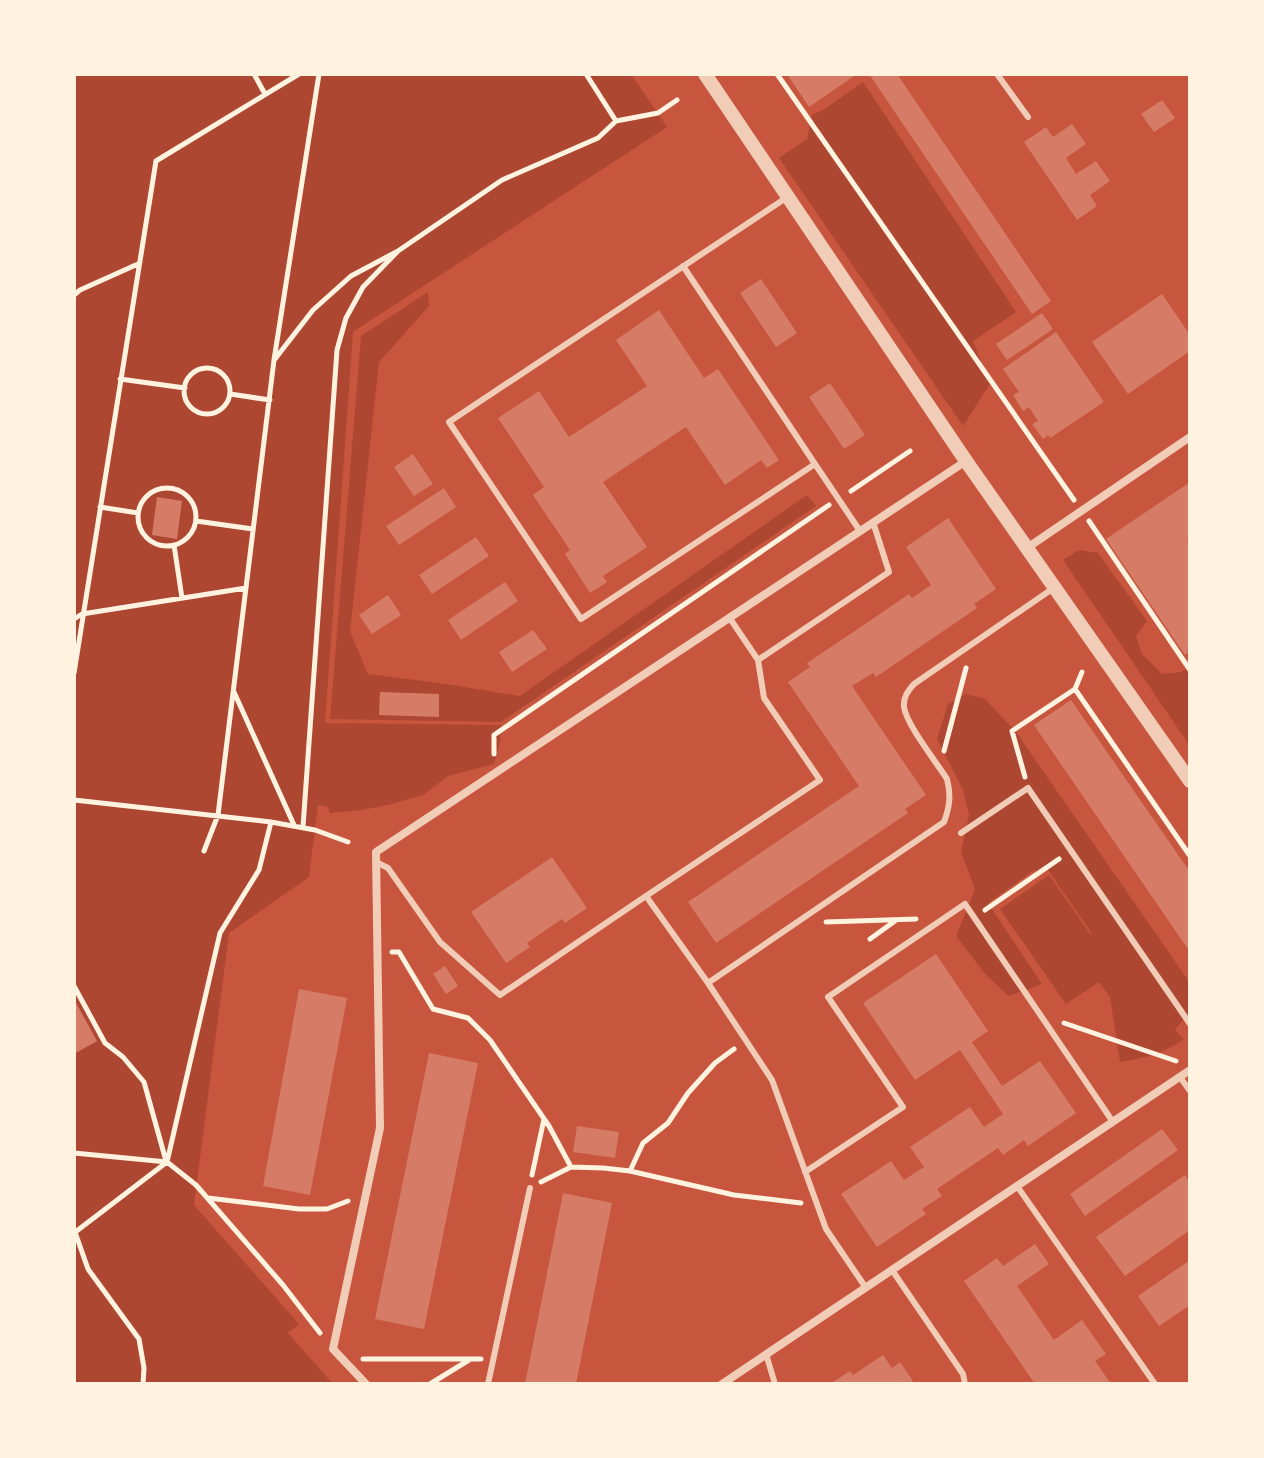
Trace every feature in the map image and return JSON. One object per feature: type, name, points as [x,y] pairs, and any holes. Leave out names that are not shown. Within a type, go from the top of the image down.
[{"type":"street","points":[[705,74],[966,461],[1190,781]]},
{"type":"street","points":[[1027,548],[1190,437]]},
{"type":"street","points":[[366,1384],[333,1349],[380,1128],[376,852],[966,461]]},
{"type":"street","points":[[722,1384],[1190,1068]]},
{"type":"lane","points":[[997,74],[1028,117]]},
{"type":"lane","points":[[788,196],[449,422],[581,619],[815,464]]},
{"type":"lane","points":[[683,266],[860,531]]},
{"type":"lane","points":[[758,660],[889,572],[873,522]]},
{"type":"lane","points":[[708,983],[944,822],[950,806],[947,779],[908,719],[904,706],[906,695],[914,684],[1055,587]]},
{"type":"lane","points":[[376,862],[388,868],[440,942],[500,995],[820,780],[764,698],[758,660],[729,617]]},
{"type":"lane","points":[[961,833],[1028,788],[1190,1024]]},
{"type":"lane","points":[[646,896],[772,1080],[826,1229],[866,1288]]},
{"type":"lane","points":[[805,1172],[903,1107],[828,997],[965,904],[1113,1122]]},
{"type":"lane","points":[[1180,1077],[1190,1091]]},
{"type":"lane","points":[[1017,1186],[1155,1384]]},
{"type":"lane","points":[[488,1384],[530,1188]]},
{"type":"lane","points":[[892,1270],[963,1374],[965,1384]]},
{"type":"lane","points":[[766,1354],[775,1384]]},
{"type":"path","points":[[254,74],[265,94]]},
{"type":"path","points":[[74,673],[156,161],[299,74]]},
{"type":"path","points":[[204,851],[218,815],[274,360],[319,74]]},
{"type":"path","points":[[586,74],[616,121]]},
{"type":"path","points":[[777,74],[1190,670]]},
{"type":"path","points":[[274,360],[313,310],[351,276],[398,251],[502,180],[598,138],[616,121],[658,113],[677,100]]},
{"type":"path","points":[[303,827],[337,350],[346,318],[363,287],[398,251]]},
{"type":"path","points":[[74,295],[139,263]]},
{"type":"path","points":[[210,369],[225,377],[230,394],[221,409],[204,414],[189,405],[185,388],[193,373],[210,369]]},
{"type":"path","points":[[120,379],[185,388]]},
{"type":"path","points":[[230,394],[270,400]]},
{"type":"path","points":[[495,773],[494,735],[910,451]]},
{"type":"path","points":[[171,488],[190,500],[196,521],[185,541],[163,546],[152,543],[144,535],[138,513],[149,494],[171,488]]},
{"type":"path","points":[[100,507],[138,513]]},
{"type":"path","points":[[196,521],[253,529]]},
{"type":"path","points":[[174,545],[182,598]]},
{"type":"path","points":[[74,619],[82,614],[246,588]]},
{"type":"path","points":[[939,767],[972,644]]},
{"type":"path","points":[[1028,788],[1012,731],[1075,689],[1082,672]]},
{"type":"path","points":[[1075,689],[1190,856]]},
{"type":"path","points":[[233,690],[294,826]]},
{"type":"path","points":[[74,800],[271,822],[315,830],[348,842]]},
{"type":"path","points":[[143,1384],[144,1368],[139,1339],[88,1269],[74,1232],[167,1162],[220,933],[259,870],[271,822]]},
{"type":"path","points":[[974,917],[1071,851]]},
{"type":"path","points":[[796,923],[945,917]]},
{"type":"path","points":[[870,939],[898,919]]},
{"type":"path","points":[[378,953],[399,952],[433,1009],[468,1018],[490,1040],[544,1119],[571,1167]]},
{"type":"path","points":[[74,986],[105,1043],[123,1057],[144,1082],[167,1162]]},
{"type":"path","points":[[1040,1015],[1190,1068]]},
{"type":"path","points":[[630,1171],[643,1143],[668,1123],[688,1093],[715,1063],[746,1040]]},
{"type":"path","points":[[537,1155],[544,1119]]},
{"type":"path","points":[[74,1153],[167,1162],[196,1185],[283,1285],[333,1349]]},
{"type":"path","points":[[530,1188],[571,1167],[630,1171],[734,1195],[817,1205]]},
{"type":"path","points":[[207,1198],[299,1209],[327,1209],[366,1194]]},
{"type":"path","points":[[342,1359],[494,1359]]},
{"type":"path","points":[[430,1384],[470,1359]]},
{"type":"shaded area","points":[[74,74],[631,74],[667,127],[353,332],[325,723],[501,725],[494,764],[448,776],[423,795],[392,804],[330,813],[328,807],[318,805],[309,877],[229,933],[194,1205],[299,1324],[288,1333],[333,1384],[74,1384]]},
{"type":"shaded area","points":[[863,82],[1016,312],[973,341],[990,384],[963,426],[779,158],[807,139],[812,115]]},
{"type":"shaded area","points":[[428,292],[429,306],[379,362],[350,632],[368,674],[520,696],[807,495],[816,506],[501,722],[330,719],[361,336]]},
{"type":"shaded area","points":[[1079,550],[1098,553],[1147,621],[1136,636],[1142,654],[1162,674],[1181,672],[1190,666],[1190,746],[1063,560]]},
{"type":"shaded area","points":[[966,694],[985,699],[1016,732],[1190,983],[1190,1011],[1175,1030],[1184,1039],[1168,1049],[1120,1062],[1110,997],[1099,982],[1066,1004],[1000,909],[1049,875],[1091,935],[1048,870],[1033,871],[988,903],[1042,984],[1009,996],[986,975],[956,936],[975,889],[961,852],[969,815],[963,790],[937,739],[948,704]]},
{"type":"building","points":[[787,74],[857,74],[809,107]]},
{"type":"building","points":[[869,74],[897,74],[1051,301],[1032,314]]},
{"type":"building","points":[[1162,100],[1175,118],[1154,132],[1141,114]]},
{"type":"building","points":[[1072,124],[1086,144],[1066,158],[1076,174],[1096,161],[1110,181],[1090,195],[1097,206],[1077,220],[1024,142],[1046,127],[1053,137]]},
{"type":"building","points":[[761,279],[797,333],[776,347],[740,293]]},
{"type":"building","points":[[1162,294],[1190,335],[1190,351],[1128,394],[1092,342]]},
{"type":"building","points":[[659,310],[704,378],[718,369],[779,460],[767,468],[761,460],[725,485],[686,427],[603,482],[647,547],[603,576],[607,582],[590,593],[565,554],[570,550],[533,495],[544,487],[498,418],[539,391],[569,437],[647,386],[616,340]]},
{"type":"building","points":[[1042,313],[1053,329],[1007,360],[996,344]]},
{"type":"building","points":[[1056,332],[1104,402],[1050,438],[1048,435],[1043,439],[1032,424],[1038,421],[1029,407],[1023,411],[1013,395],[1019,392],[1003,369]]},
{"type":"building","points":[[830,383],[865,435],[844,449],[809,397]]},
{"type":"building","points":[[413,454],[433,484],[414,496],[394,467]]},
{"type":"building","points":[[1190,482],[1190,536],[1187,538],[1190,543],[1190,651],[1185,655],[1106,539]]},
{"type":"building","points":[[444,488],[456,507],[399,545],[386,526]]},
{"type":"building","points":[[157,497],[182,501],[177,539],[152,535]]},
{"type":"building","points":[[948,518],[996,589],[974,604],[977,608],[876,677],[873,673],[852,686],[926,795],[905,809],[908,813],[716,943],[688,902],[859,786],[788,682],[810,667],[807,663],[909,594],[912,598],[931,585],[906,547]]},
{"type":"building","points":[[476,537],[489,556],[432,594],[419,575]]},
{"type":"building","points":[[505,582],[518,601],[461,640],[448,620]]},
{"type":"building","points":[[388,595],[401,615],[372,634],[359,615]]},
{"type":"building","points":[[533,630],[547,649],[512,672],[499,652]]},
{"type":"building","points":[[380,692],[439,694],[439,717],[379,715]]},
{"type":"building","points":[[1071,700],[1190,872],[1190,952],[1034,725]]},
{"type":"building","points":[[552,857],[587,908],[565,923],[562,919],[527,943],[530,947],[506,963],[471,912]]},
{"type":"building","points":[[936,954],[988,1031],[972,1042],[1002,1086],[1040,1061],[1076,1113],[1028,1146],[1024,1140],[1003,1155],[998,1148],[937,1189],[942,1196],[922,1209],[926,1214],[877,1247],[841,1194],[891,1161],[904,1180],[924,1167],[910,1147],[970,1107],[984,1127],[1003,1114],[960,1050],[915,1080],[863,1003]]},
{"type":"building","points":[[445,966],[458,986],[446,994],[433,974]]},
{"type":"building","points":[[299,989],[347,998],[310,1195],[263,1186]]},
{"type":"building","points":[[74,999],[97,1041],[74,1054]]},
{"type":"building","points":[[429,1053],[478,1063],[424,1329],[375,1319]]},
{"type":"building","points":[[577,1126],[619,1132],[615,1158],[573,1152]]},
{"type":"building","points":[[1162,1129],[1178,1150],[1085,1216],[1070,1194]]},
{"type":"building","points":[[1185,1175],[1190,1182],[1190,1230],[1125,1276],[1096,1237]]},
{"type":"building","points":[[563,1193],[612,1203],[576,1384],[525,1384]]},
{"type":"building","points":[[1035,1244],[1049,1264],[1017,1286],[1054,1340],[1082,1320],[1106,1354],[1095,1361],[1111,1384],[1035,1384],[964,1281],[997,1258],[1003,1266]]},
{"type":"building","points":[[1190,1260],[1190,1305],[1159,1326],[1138,1296]]},
{"type":"building","points":[[883,1355],[892,1368],[900,1362],[913,1381],[909,1384],[830,1384],[850,1371],[853,1375]]}]
